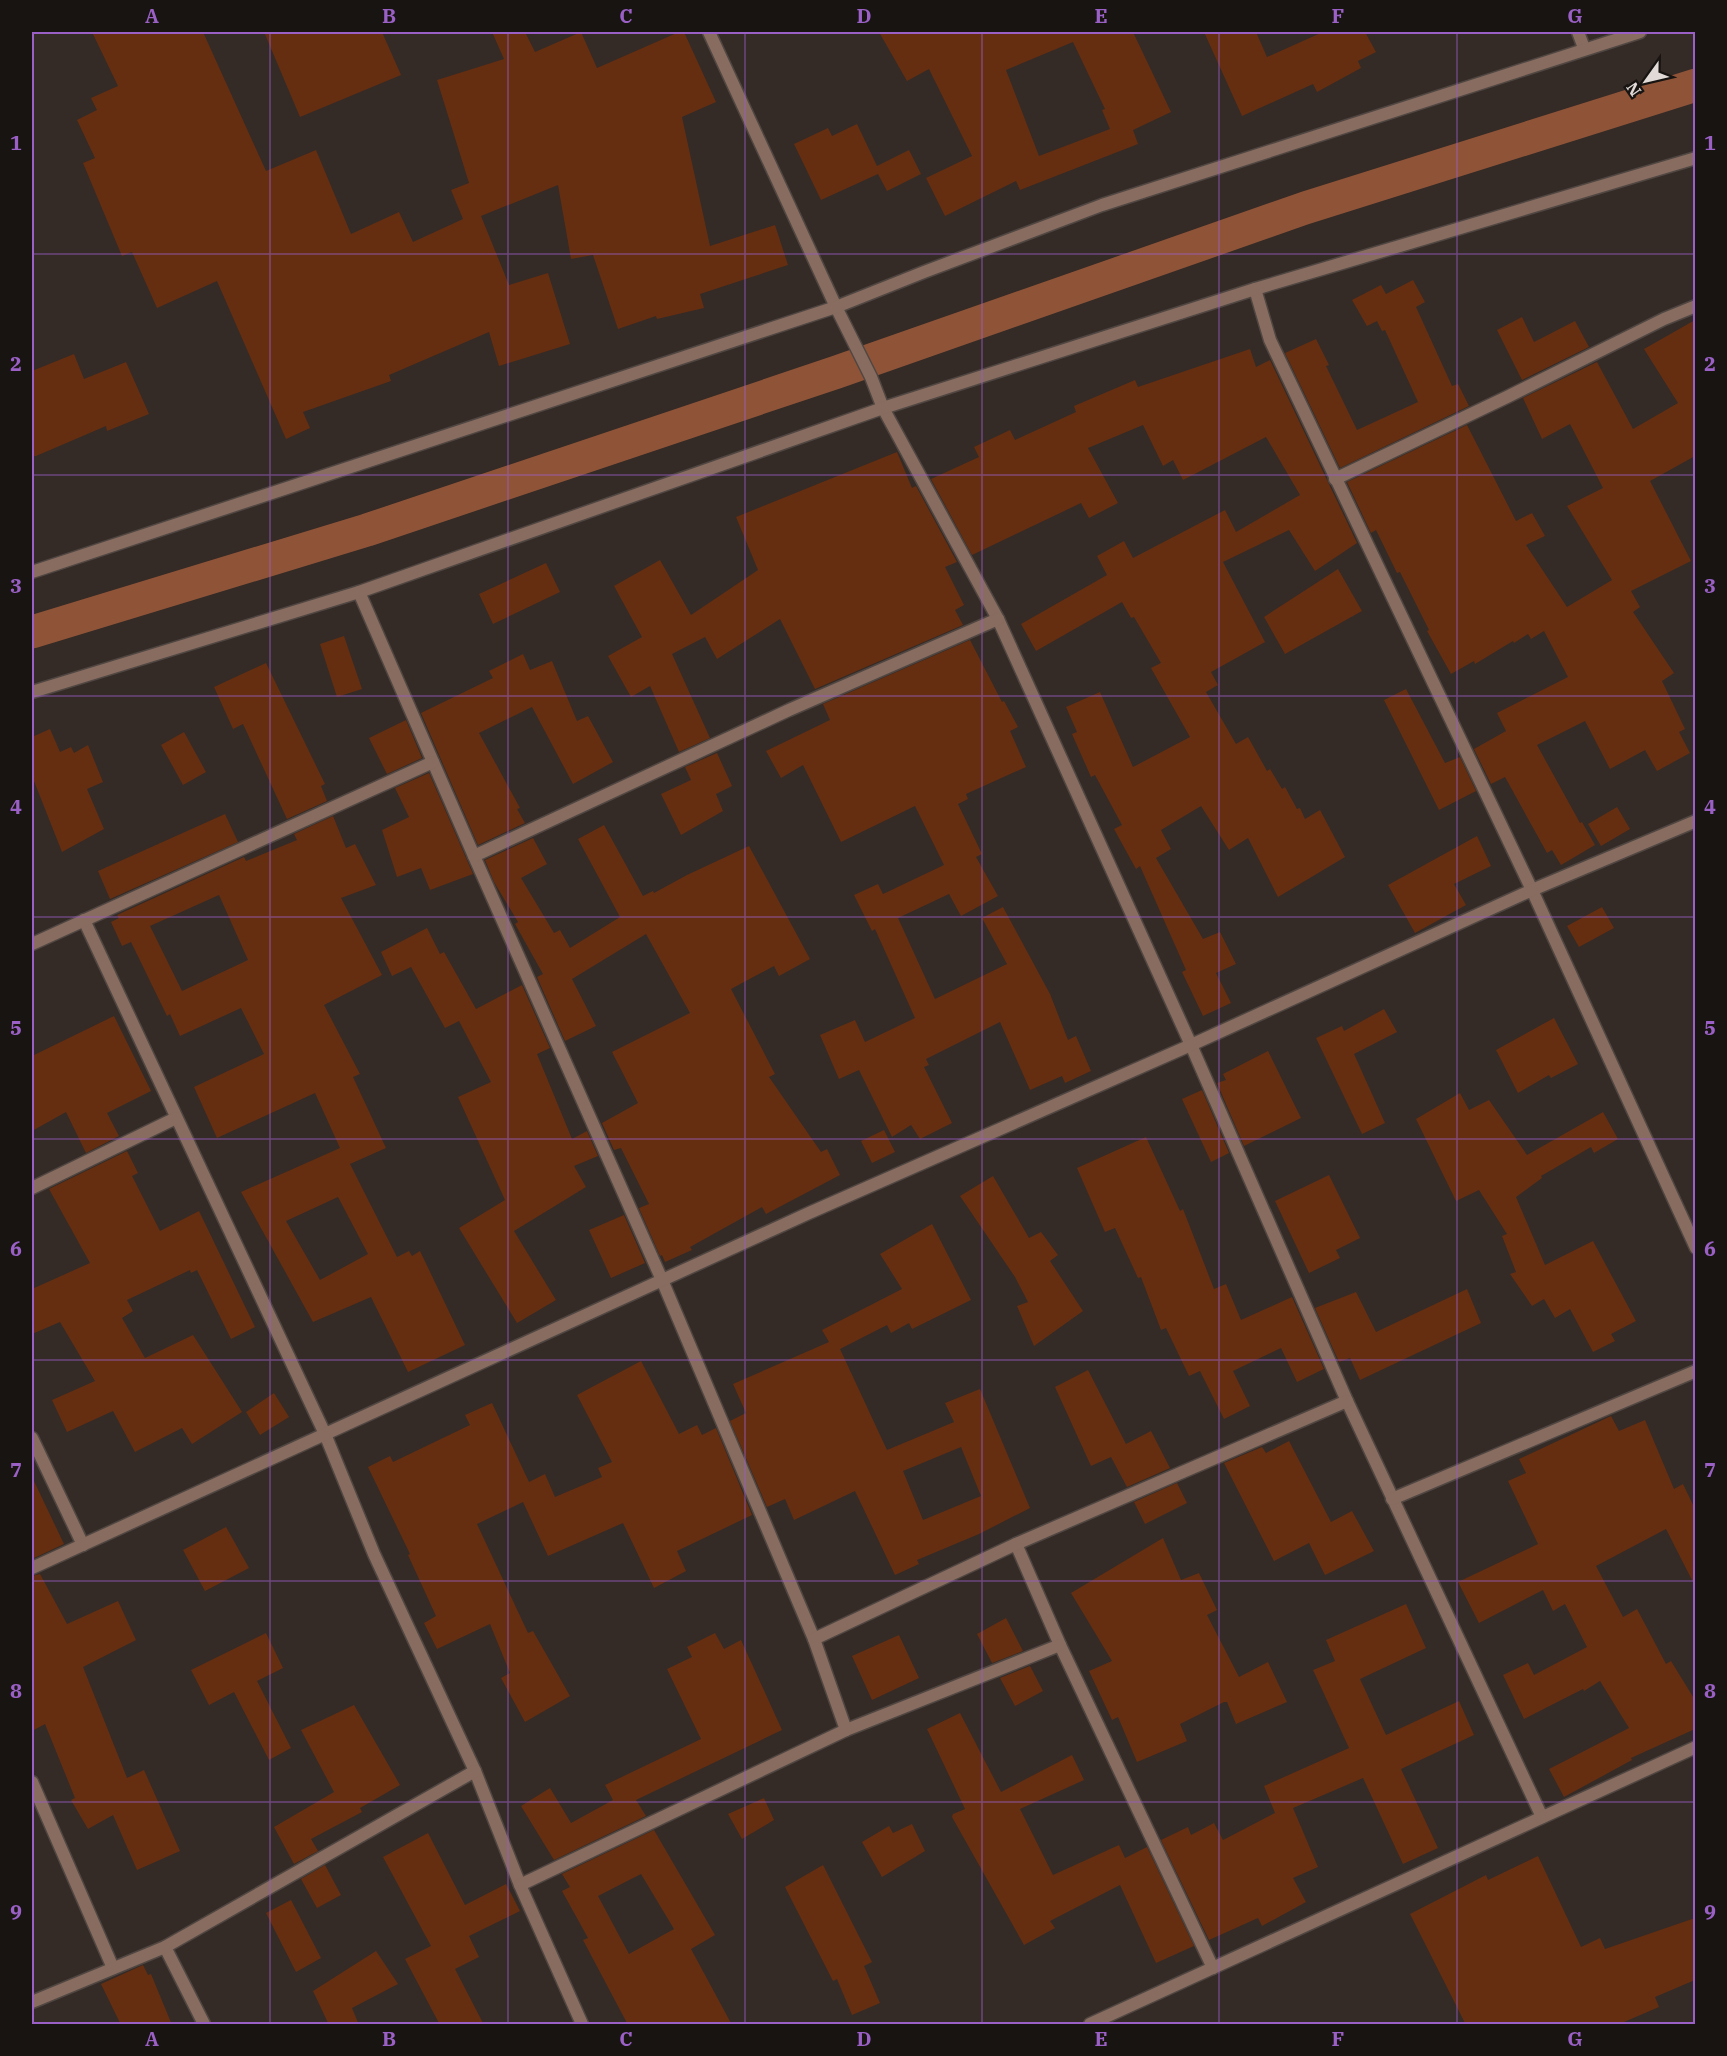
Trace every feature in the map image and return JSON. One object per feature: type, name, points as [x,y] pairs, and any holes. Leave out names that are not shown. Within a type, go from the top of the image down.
[{"type":"street","points":[[710,32],[884,408],[998,619],[1191,1045],[1347,1401],[1542,1817]]},
{"type":"street","points":[[1578,32],[1584,48]]},
{"type":"street","points":[[32,572],[836,307],[1102,205],[1584,48],[1640,32]]},
{"type":"street","points":[[32,692],[359,592],[884,408],[1255,289],[1695,158]]},
{"type":"street","points":[[1255,289],[1269,340],[1532,890],[1694,1242]]},
{"type":"street","points":[[1335,478],[1695,306]]},
{"type":"street","points":[[359,592],[662,1280],[814,1639],[846,1730]]},
{"type":"street","points":[[474,856],[789,710],[998,619]]},
{"type":"street","points":[[32,944],[433,762]]},
{"type":"street","points":[[32,1569],[809,1213],[1191,1045],[1532,890],[1695,821]]},
{"type":"street","points":[[84,920],[325,1434],[374,1554],[475,1772],[520,1885],[582,2025]]},
{"type":"street","points":[[32,1188],[177,1118]]},
{"type":"street","points":[[1392,1499],[1695,1371]]},
{"type":"street","points":[[814,1639],[1016,1544],[1347,1401]]},
{"type":"street","points":[[32,1438],[83,1545]]},
{"type":"street","points":[[1016,1544],[1060,1645],[1214,1968]]},
{"type":"street","points":[[520,1885],[846,1730],[1060,1645]]},
{"type":"street","points":[[1090,2025],[1695,1746]]},
{"type":"street","points":[[32,2002],[165,1947],[475,1772]]},
{"type":"street","points":[[32,1782],[114,1968]]},
{"type":"street","points":[[165,1947],[199,2023]]},
{"type":"building","points":[[92,32],[203,32],[266,171],[316,150],[351,234],[399,212],[413,242],[463,219],[451,190],[469,183],[437,80],[504,59],[492,32],[525,32],[535,52],[581,32],[597,68],[679,32],[684,32],[716,102],[682,117],[710,246],[775,225],[788,265],[700,294],[704,308],[657,319],[656,316],[618,329],[593,255],[571,259],[558,185],[481,216],[509,285],[548,273],[570,344],[499,366],[489,332],[389,375],[391,381],[303,412],[310,428],[286,439],[217,281],[157,308],[132,252],[122,256],[83,163],[95,158],[77,120],[97,110],[91,98],[118,86]]},
{"type":"building","points":[[264,32],[382,32],[401,75],[300,117]]},
{"type":"building","points":[[879,32],[1133,32],[1171,112],[1133,130],[1138,144],[1020,190],[1016,181],[945,216],[926,178],[972,156],[929,69],[907,81]],"holes":[[[1073,42],[1105,109],[1102,110],[1110,129],[1039,156],[1006,70]]]},
{"type":"building","points":[[1204,32],[1256,32],[1267,57],[1323,32],[1365,32],[1376,52],[1358,61],[1361,68],[1317,92],[1313,84],[1242,116]]},
{"type":"building","points":[[857,124],[877,166],[909,150],[921,174],[887,191],[878,174],[821,200],[794,144],[828,128],[832,136]]},
{"type":"building","points":[[1413,280],[1425,302],[1416,307],[1452,386],[1458,384],[1469,406],[1340,468],[1285,353],[1316,339],[1329,365],[1326,366],[1357,430],[1418,402],[1385,330],[1382,331],[1377,321],[1367,326],[1352,300],[1381,285],[1386,294]]},
{"type":"building","points":[[1522,317],[1534,342],[1575,321],[1589,347],[1522,380],[1497,330]]},
{"type":"building","points":[[1695,320],[1695,456],[1650,481],[1691,561],[1631,591],[1640,607],[1633,612],[1674,673],[1662,681],[1685,729],[1679,732],[1690,753],[1657,771],[1645,750],[1610,769],[1585,721],[1537,745],[1580,823],[1582,822],[1595,845],[1561,865],[1552,850],[1547,853],[1505,777],[1491,784],[1474,749],[1506,731],[1497,713],[1568,677],[1544,631],[1531,639],[1528,634],[1475,664],[1474,661],[1451,674],[1427,631],[1429,630],[1400,572],[1397,573],[1376,530],[1371,533],[1347,482],[1467,425],[1516,521],[1532,513],[1545,536],[1526,545],[1567,607],[1612,580],[1567,506],[1603,488],[1570,424],[1542,439],[1523,398],[1597,362],[1633,429],[1678,403],[1644,349]]},
{"type":"building","points":[[1250,349],[1256,367],[1270,360],[1357,543],[1315,571],[1289,530],[1223,562],[1265,642],[1211,672],[1218,685],[1206,692],[1236,744],[1248,737],[1267,771],[1270,769],[1282,789],[1285,787],[1305,819],[1320,810],[1345,857],[1278,897],[1248,838],[1229,850],[1201,806],[1161,830],[1171,849],[1156,858],[1203,939],[1220,932],[1236,964],[1216,973],[1231,1003],[1203,1016],[1182,972],[1186,970],[1140,866],[1136,869],[1114,829],[1122,825],[1095,775],[1091,777],[1072,734],[1077,732],[1066,707],[1100,692],[1133,767],[1190,737],[1151,668],[1161,663],[1134,617],[1131,618],[1122,602],[1036,651],[1021,624],[1107,575],[1097,556],[1124,541],[1133,558],[1225,510],[1236,532],[1300,495],[1266,437],[1183,480],[1173,460],[1163,466],[1143,425],[1088,448],[1118,503],[1089,518],[1081,503],[972,555],[931,479],[979,457],[974,447],[1010,430],[1015,440],[1076,412],[1074,406],[1135,380],[1138,387]]},
{"type":"building","points":[[74,354],[84,379],[126,362],[149,414],[107,431],[106,426],[32,456],[32,371]]},
{"type":"building","points":[[897,452],[912,488],[916,486],[957,562],[945,567],[964,605],[955,610],[963,625],[815,689],[780,619],[717,659],[705,637],[672,654],[710,738],[679,752],[650,686],[631,697],[608,656],[642,637],[614,586],[660,560],[691,615],[758,570],[736,517]]},
{"type":"building","points":[[546,563],[560,592],[493,624],[479,594]]},
{"type":"building","points":[[1338,569],[1362,611],[1285,654],[1264,617]]},
{"type":"building","points":[[344,636],[362,689],[337,697],[320,644]]},
{"type":"building","points":[[970,640],[1002,702],[1004,701],[1018,727],[1010,731],[1026,767],[966,794],[968,799],[958,804],[982,854],[976,857],[998,896],[961,916],[949,894],[898,918],[935,999],[1007,964],[982,918],[1003,907],[1050,994],[1068,1040],[1076,1036],[1091,1071],[1065,1083],[1062,1076],[1030,1090],[1000,1022],[926,1059],[929,1065],[924,1067],[952,1123],[920,1139],[911,1125],[892,1137],[859,1070],[839,1079],[820,1035],[855,1020],[865,1042],[915,1018],[875,929],[872,931],[854,895],[878,884],[883,894],[944,865],[915,806],[841,842],[803,765],[781,778],[766,751],[830,720],[823,704]]},
{"type":"building","points":[[523,654],[530,670],[552,661],[577,721],[588,716],[613,762],[573,784],[532,707],[479,733],[520,808],[517,809],[525,823],[478,845],[421,713],[493,678],[489,671]]},
{"type":"building","points":[[266,663],[325,784],[321,786],[327,801],[287,819],[243,724],[233,729],[214,687]]},
{"type":"building","points":[[1406,689],[1445,763],[1460,757],[1476,791],[1439,810],[1384,700]]},
{"type":"building","points":[[406,720],[422,758],[387,774],[369,738]]},
{"type":"building","points":[[50,729],[60,752],[71,747],[74,753],[88,745],[103,782],[87,789],[104,829],[62,852],[32,776],[32,737]]},
{"type":"building","points":[[184,732],[206,772],[183,785],[161,745]]},
{"type":"building","points":[[717,753],[732,786],[716,794],[723,811],[681,835],[661,794],[691,780],[685,767]]},
{"type":"building","points":[[429,773],[473,874],[430,890],[421,868],[397,877],[382,830],[409,817],[395,788]]},
{"type":"building","points":[[1617,807],[1630,829],[1601,846],[1588,824]]},
{"type":"building","points":[[225,814],[238,842],[110,899],[98,871]]},
{"type":"building","points":[[333,816],[346,848],[355,844],[376,885],[341,898],[382,975],[324,1005],[360,1074],[353,1077],[386,1148],[350,1164],[397,1257],[409,1251],[412,1256],[420,1251],[465,1345],[408,1372],[371,1297],[313,1322],[241,1192],[340,1148],[315,1093],[217,1138],[194,1087],[264,1054],[241,1008],[180,1036],[170,1014],[167,1016],[131,942],[122,946],[111,922],[119,918],[117,915],[244,857],[246,861],[297,840],[294,834]],"holes":[[[219,895],[248,960],[182,991],[150,926]],[[338,1197],[368,1254],[320,1280],[286,1221]]]},
{"type":"building","points":[[604,825],[643,896],[653,891],[654,893],[749,846],[810,959],[779,976],[774,966],[731,989],[775,1074],[769,1077],[821,1152],[827,1149],[840,1175],[766,1214],[762,1207],[690,1247],[692,1250],[665,1262],[662,1255],[660,1256],[639,1208],[649,1204],[621,1148],[614,1150],[602,1123],[638,1103],[612,1052],[690,1013],[646,934],[572,979],[596,1026],[565,1041],[537,977],[543,974],[515,924],[518,922],[494,882],[485,860],[533,838],[547,864],[521,878],[554,933],[560,930],[570,948],[620,917],[578,839]]},
{"type":"building","points":[[1477,836],[1491,866],[1454,884],[1466,905],[1415,933],[1388,885]]},
{"type":"building","points":[[1602,907],[1614,928],[1579,947],[1567,926]]},
{"type":"building","points":[[427,928],[440,954],[444,952],[476,1009],[522,985],[550,1048],[537,1054],[572,1139],[587,1131],[598,1156],[574,1166],[586,1187],[514,1231],[556,1300],[517,1323],[459,1228],[505,1200],[458,1097],[491,1082],[459,1021],[445,1028],[411,967],[392,976],[381,952]]},
{"type":"building","points":[[1384,1009],[1397,1032],[1354,1054],[1385,1123],[1362,1134],[1316,1038],[1342,1026],[1344,1031]]},
{"type":"building","points":[[114,1016],[151,1091],[107,1113],[119,1136],[86,1153],[66,1112],[32,1131],[32,1056]]},
{"type":"building","points":[[1554,1018],[1578,1064],[1551,1078],[1549,1075],[1518,1093],[1496,1050]]},
{"type":"building","points":[[1268,1051],[1301,1118],[1244,1146],[1217,1083],[1226,1080],[1223,1074]]},
{"type":"building","points":[[1202,1090],[1229,1153],[1211,1162],[1182,1099]]},
{"type":"building","points":[[1460,1093],[1469,1110],[1489,1100],[1527,1155],[1603,1112],[1618,1139],[1594,1153],[1591,1147],[1541,1176],[1542,1178],[1516,1197],[1545,1265],[1593,1241],[1636,1321],[1611,1334],[1615,1341],[1593,1352],[1570,1309],[1555,1318],[1544,1299],[1532,1306],[1510,1274],[1516,1272],[1502,1236],[1507,1234],[1479,1190],[1456,1201],[1416,1119]]},
{"type":"building","points":[[884,1130],[895,1152],[872,1163],[861,1141]]},
{"type":"building","points":[[1146,1137],[1180,1211],[1183,1209],[1214,1289],[1226,1284],[1241,1320],[1292,1297],[1324,1369],[1297,1382],[1281,1348],[1233,1371],[1250,1406],[1224,1419],[1200,1371],[1189,1376],[1166,1328],[1161,1330],[1141,1277],[1138,1278],[1115,1228],[1105,1232],[1077,1168]]},
{"type":"building","points":[[127,1151],[138,1173],[132,1176],[160,1231],[199,1211],[255,1327],[231,1339],[197,1270],[191,1273],[190,1270],[127,1300],[133,1311],[122,1318],[145,1358],[193,1335],[242,1412],[192,1444],[182,1428],[135,1452],[113,1411],[67,1432],[52,1400],[95,1381],[60,1322],[32,1334],[32,1289],[90,1263],[49,1189]]},
{"type":"building","points":[[1329,1175],[1360,1238],[1336,1250],[1340,1258],[1309,1273],[1275,1201]]},
{"type":"building","points":[[993,1176],[1029,1238],[1041,1232],[1058,1255],[1050,1261],[1083,1311],[1034,1346],[1017,1306],[1028,1302],[1015,1277],[960,1196]]},
{"type":"building","points":[[624,1215],[645,1263],[611,1278],[589,1230]]},
{"type":"building","points":[[932,1224],[971,1300],[912,1329],[909,1323],[891,1333],[887,1325],[840,1349],[887,1450],[954,1422],[945,1403],[980,1389],[1030,1508],[979,1534],[917,1560],[919,1564],[895,1575],[855,1491],[794,1520],[785,1499],[767,1507],[730,1421],[746,1413],[733,1384],[829,1342],[822,1330],[902,1289],[880,1254]],"holes":[[[961,1447],[981,1496],[923,1520],[903,1471]]]},
{"type":"building","points":[[1467,1289],[1481,1323],[1360,1380],[1350,1358],[1339,1362],[1315,1308],[1356,1292],[1376,1332]]},
{"type":"building","points":[[641,1361],[679,1434],[697,1425],[702,1435],[716,1428],[752,1515],[677,1551],[686,1571],[654,1588],[623,1523],[548,1556],[523,1502],[477,1524],[528,1633],[533,1631],[570,1696],[525,1722],[501,1678],[510,1673],[490,1624],[437,1649],[424,1623],[436,1616],[408,1555],[410,1554],[368,1467],[390,1456],[393,1462],[470,1425],[465,1415],[492,1403],[529,1482],[545,1474],[555,1497],[602,1477],[598,1468],[612,1462],[577,1395]]},
{"type":"building","points":[[1088,1370],[1126,1444],[1151,1431],[1170,1468],[1127,1487],[1111,1457],[1091,1466],[1055,1387]]},
{"type":"building","points":[[274,1393],[289,1417],[260,1435],[246,1412]]},
{"type":"building","points":[[1611,1416],[1619,1431],[1645,1420],[1674,1489],[1683,1484],[1695,1509],[1695,1586],[1666,1529],[1596,1566],[1623,1617],[1637,1609],[1666,1664],[1671,1661],[1695,1700],[1695,1729],[1631,1758],[1632,1760],[1564,1797],[1549,1769],[1629,1728],[1600,1681],[1524,1719],[1503,1675],[1528,1663],[1534,1675],[1587,1647],[1565,1604],[1553,1611],[1543,1590],[1479,1623],[1458,1582],[1538,1544],[1508,1481],[1526,1473],[1519,1459]]},
{"type":"building","points":[[1289,1441],[1331,1522],[1352,1511],[1374,1551],[1325,1575],[1309,1543],[1274,1561],[1224,1463],[1262,1447],[1266,1453]]},
{"type":"building","points":[[32,1477],[64,1544],[32,1559]]},
{"type":"building","points":[[1177,1483],[1187,1503],[1145,1524],[1134,1502]]},
{"type":"building","points":[[226,1527],[249,1568],[205,1591],[183,1550]]},
{"type":"building","points":[[1163,1538],[1181,1580],[1199,1573],[1217,1610],[1207,1615],[1239,1677],[1268,1662],[1287,1702],[1236,1724],[1227,1702],[1224,1702],[1180,1724],[1187,1741],[1137,1762],[1118,1717],[1112,1720],[1089,1671],[1112,1661],[1071,1593]]},
{"type":"building","points":[[40,1574],[67,1624],[118,1601],[136,1640],[83,1667],[127,1778],[144,1770],[180,1851],[137,1870],[113,1815],[88,1829],[71,1800],[75,1798],[45,1724],[32,1731],[32,1576]]},
{"type":"building","points":[[1406,1604],[1426,1648],[1360,1679],[1386,1735],[1459,1701],[1474,1735],[1401,1769],[1438,1848],[1403,1864],[1363,1778],[1293,1808],[1318,1867],[1293,1878],[1306,1902],[1262,1926],[1258,1918],[1209,1940],[1161,1840],[1188,1827],[1191,1835],[1214,1823],[1223,1840],[1275,1813],[1264,1786],[1349,1748],[1313,1670],[1335,1661],[1326,1640]]},
{"type":"building","points":[[1006,1618],[1023,1651],[992,1663],[977,1634]]},
{"type":"building","points":[[266,1633],[283,1668],[257,1681],[291,1748],[269,1760],[234,1692],[209,1705],[191,1670]]},
{"type":"building","points":[[715,1633],[724,1649],[741,1640],[782,1730],[636,1800],[646,1816],[554,1860],[521,1806],[550,1788],[571,1823],[613,1800],[605,1785],[701,1739],[667,1669],[692,1657],[687,1647]]},
{"type":"building","points":[[899,1635],[919,1678],[872,1700],[852,1656]]},
{"type":"building","points":[[1030,1666],[1043,1691],[1015,1706],[1000,1678]]},
{"type":"building","points":[[354,1705],[400,1785],[360,1808],[362,1812],[311,1839],[318,1851],[294,1864],[274,1827],[334,1792],[301,1730]]},
{"type":"building","points":[[960,1713],[1001,1792],[1072,1755],[1084,1780],[1020,1809],[1053,1875],[1119,1845],[1125,1858],[1147,1847],[1194,1946],[1156,1963],[1120,1885],[1050,1921],[1055,1928],[1024,1945],[952,1817],[953,1814],[965,1809],[927,1729]]},
{"type":"building","points":[[764,1798],[774,1820],[742,1839],[728,1814]]},
{"type":"building","points":[[912,1824],[925,1851],[882,1877],[862,1842],[889,1826],[893,1833]]},
{"type":"building","points":[[654,1830],[715,1935],[691,1949],[732,2025],[628,2025],[583,1940],[588,1938],[562,1891],[570,1887],[562,1874]],"holes":[[[641,1874],[674,1929],[629,1954],[598,1896]]]},
{"type":"building","points":[[428,1833],[465,1905],[506,1884],[520,1911],[469,1936],[479,1957],[455,1969],[484,2025],[440,2025],[405,1959],[431,1946],[383,1857]]},
{"type":"building","points":[[1538,1856],[1581,1947],[1600,1938],[1605,1949],[1695,1918],[1695,1980],[1655,1997],[1659,2007],[1617,2025],[1466,2025],[1410,1914],[1486,1875],[1488,1880]]},
{"type":"building","points":[[325,1865],[341,1895],[317,1908],[301,1879]]},
{"type":"building","points":[[823,1865],[872,1962],[864,1966],[880,2003],[852,2015],[837,1979],[833,1981],[785,1887]]},
{"type":"building","points":[[291,1900],[321,1958],[296,1972],[266,1913]]},
{"type":"building","points":[[376,1951],[398,1984],[352,2008],[359,2025],[329,2025],[313,1991]]},
{"type":"building","points":[[143,1965],[148,1975],[151,1974],[172,2025],[121,2025],[101,1984]]},
{"type":"waterway","points":[[32,632],[367,530],[837,372],[1305,208],[1696,85]]}]
